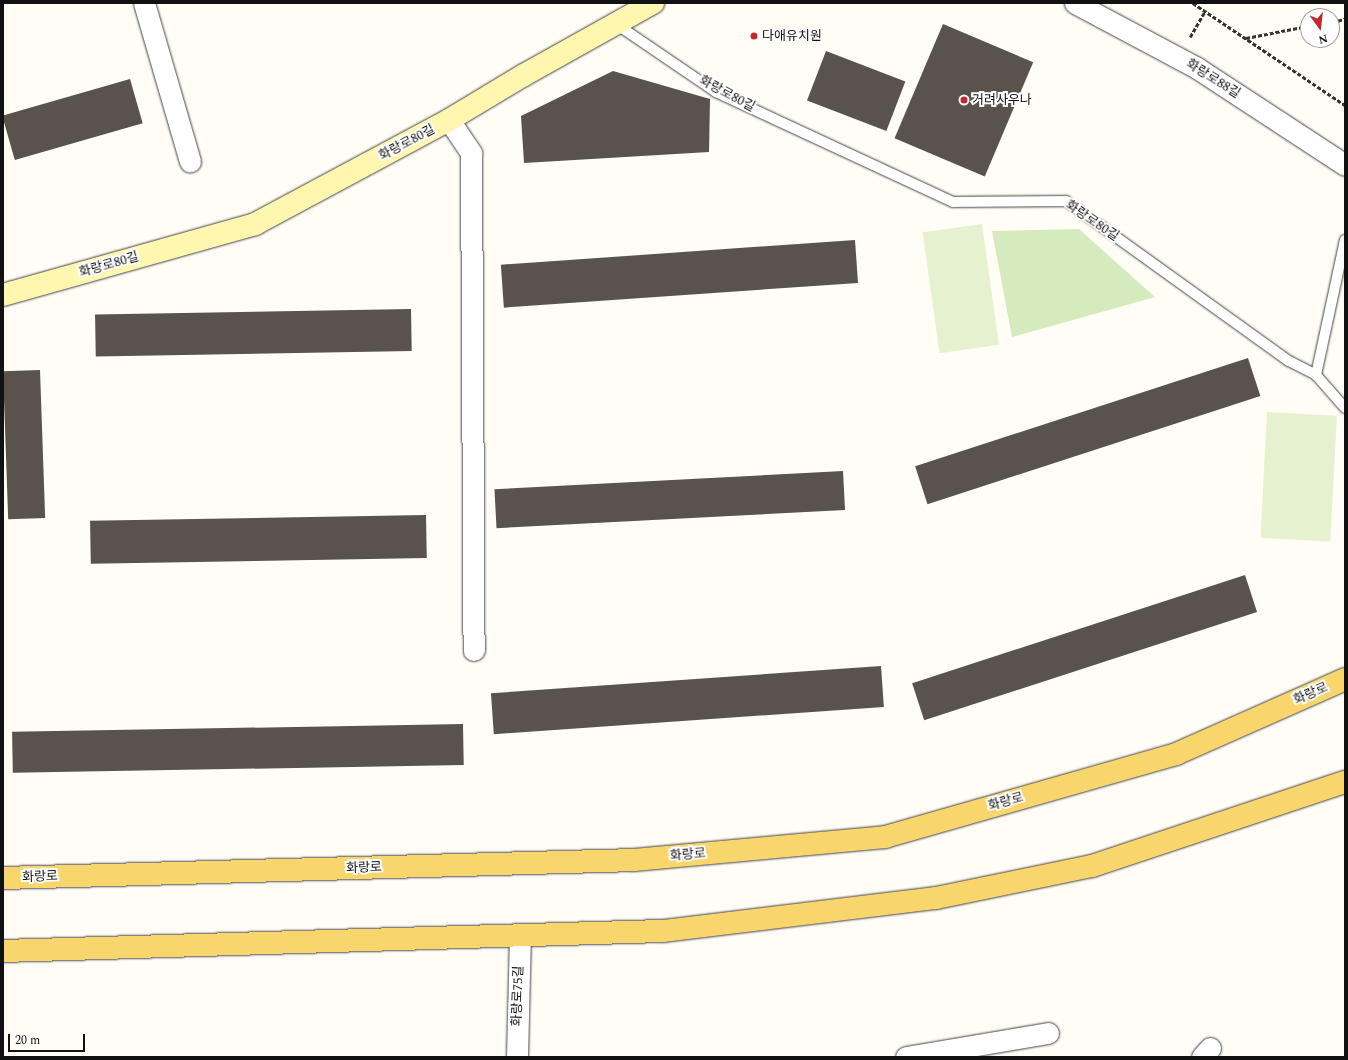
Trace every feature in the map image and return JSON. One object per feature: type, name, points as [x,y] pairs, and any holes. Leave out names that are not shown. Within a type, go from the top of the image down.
[{"type":"main road","name":"화랑로","points":[[3,878],[634,860],[886,837],[1176,754],[1345,679]]},
{"type":"main road","points":[[3,951],[663,931],[936,898],[1092,866],[1345,782]]},
{"type":"street","points":[[144,3],[190,161]]},
{"type":"street","points":[[626,14],[653,3]]},
{"type":"street","name":"화랑로88길","points":[[1075,3],[1178,58],[1345,165]]},
{"type":"street","name":"화랑로80길","points":[[3,295],[255,224],[449,120],[626,14]]},
{"type":"street","points":[[449,120],[471,153],[474,650]]},
{"type":"street","name":"화랑로75길","points":[[517,1057],[520,935]]},
{"type":"street","points":[[906,1057],[914,1057],[1048,1034]]},
{"type":"lane","name":"화랑로80길","points":[[626,14],[716,92],[953,202],[1066,201],[1289,361],[1316,375]]},
{"type":"lane","points":[[1345,240],[1316,375],[1345,408]]},
{"type":"path","points":[[1193,3],[1345,105]]},
{"type":"path","points":[[1178,58],[1205,11]]},
{"type":"path","points":[[1246,38],[1300,28]]},
{"type":"green space","points":[[982,224],[999,345],[940,353],[923,232]]},
{"type":"green space","points":[[1079,229],[1155,297],[1012,337],[992,231]]},
{"type":"green space","points":[[1267,412],[1337,416],[1330,541],[1260,538]]},
{"type":"building","name":"거려사우나","points":[[943,24],[1033,62],[985,176],[895,138]]},
{"type":"building","points":[[826,51],[905,81],[886,131],[807,100]]},
{"type":"building","points":[[613,71],[710,99],[709,152],[524,163],[521,116]]},
{"type":"building","points":[[130,79],[143,123],[15,160],[3,115]]},
{"type":"building","points":[[855,240],[858,283],[504,308],[501,265]]},
{"type":"building","points":[[411,309],[412,351],[96,357],[95,315]]},
{"type":"building","points":[[1248,358],[1260,396],[927,504],[915,466]]},
{"type":"building","points":[[40,370],[45,518],[8,519],[3,371]]},
{"type":"building","points":[[843,471],[845,510],[497,528],[494,489]]},
{"type":"building","points":[[426,515],[427,558],[91,564],[90,521]]},
{"type":"building","points":[[1245,575],[1257,612],[924,720],[912,683]]},
{"type":"building","points":[[881,666],[884,707],[494,734],[491,693]]},
{"type":"building","points":[[463,724],[464,765],[13,773],[12,732]]},
{"type":"place","name":"다애유치원","points":[[754,36]]},
{"type":"place","name":"거려사우나","points":[[964,100]]}]
